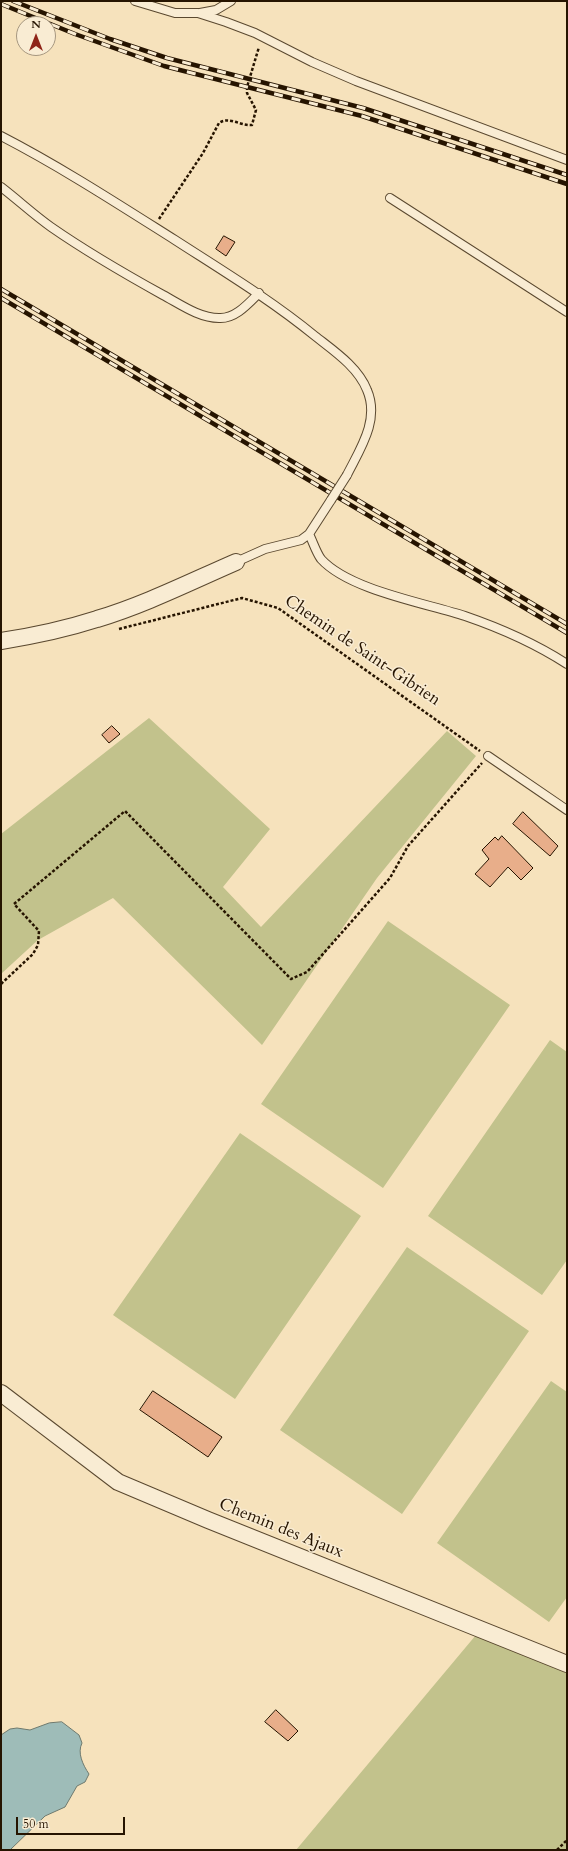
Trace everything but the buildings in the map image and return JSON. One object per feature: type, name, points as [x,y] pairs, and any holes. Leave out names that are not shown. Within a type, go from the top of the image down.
[{"type":"street","points":[[1,641],[33,636],[97,619],[134,606],[236,562]]},
{"type":"street","name":"Chemin des Ajaux","points":[[1,1393],[118,1482],[208,1520],[567,1664]]},
{"type":"lane","points":[[135,1],[175,13],[198,13],[216,10],[231,1]]},
{"type":"lane","points":[[198,13],[262,37],[312,62],[356,81],[567,160]]},
{"type":"lane","points":[[1,136],[40,156],[259,293],[287,313],[347,362],[358,374],[367,389],[371,401],[372,415],[369,432],[347,475],[309,534],[301,540],[264,549],[236,562]]},
{"type":"lane","points":[[1,187],[51,226],[116,269],[194,312],[209,318],[227,317],[244,308],[259,293]]},
{"type":"lane","points":[[390,198],[567,312]]},
{"type":"lane","points":[[309,534],[321,558],[334,569],[355,581],[385,592],[467,617],[544,649],[567,664]]},
{"type":"lane","points":[[488,756],[567,810]]},
{"type":"path","points":[[154,226],[203,153],[219,123],[223,120],[228,120],[246,126],[252,125],[256,110],[255,105],[247,93],[247,87],[262,37]]},
{"type":"path","name":"Chemin de Saint-Gibrien","points":[[113,631],[242,598],[278,608],[488,756]]},
{"type":"path","points":[[1,984],[33,954],[38,945],[39,931],[14,904],[125,811],[291,979],[307,972],[390,878],[408,846],[488,756]]},
{"type":"path","points":[[557,1850],[567,1840]]},
{"type":"green space","points":[[149,718],[270,829],[223,887],[261,927],[447,731],[476,756],[377,878],[262,1045],[113,898],[38,940],[1,974],[1,834]]},
{"type":"green space","points":[[388,921],[510,1005],[383,1188],[261,1104]]},
{"type":"green space","points":[[550,1040],[567,1052],[567,1260],[542,1295],[428,1216]]},
{"type":"green space","points":[[240,1133],[361,1216],[235,1399],[113,1315]]},
{"type":"green space","points":[[407,1247],[529,1331],[402,1514],[280,1430]]},
{"type":"green space","points":[[551,1381],[567,1392],[567,1597],[549,1622],[437,1543]]},
{"type":"green space","points":[[481,1629],[567,1664],[567,1850],[296,1850]]},
{"type":"water","points":[[62,1722],[79,1735],[82,1743],[80,1751],[81,1759],[89,1774],[85,1782],[77,1786],[65,1807],[45,1816],[10,1850],[1,1850],[1,1735],[10,1729],[17,1728],[30,1730],[49,1723]]},
{"type":"railway","points":[[13,1],[110,39],[167,58],[363,108],[567,175]]},
{"type":"railway","points":[[1,4],[75,34],[164,66],[362,116],[567,184]]},
{"type":"railway","points":[[1,289],[567,624]]},
{"type":"railway","points":[[1,298],[567,633]]}]
